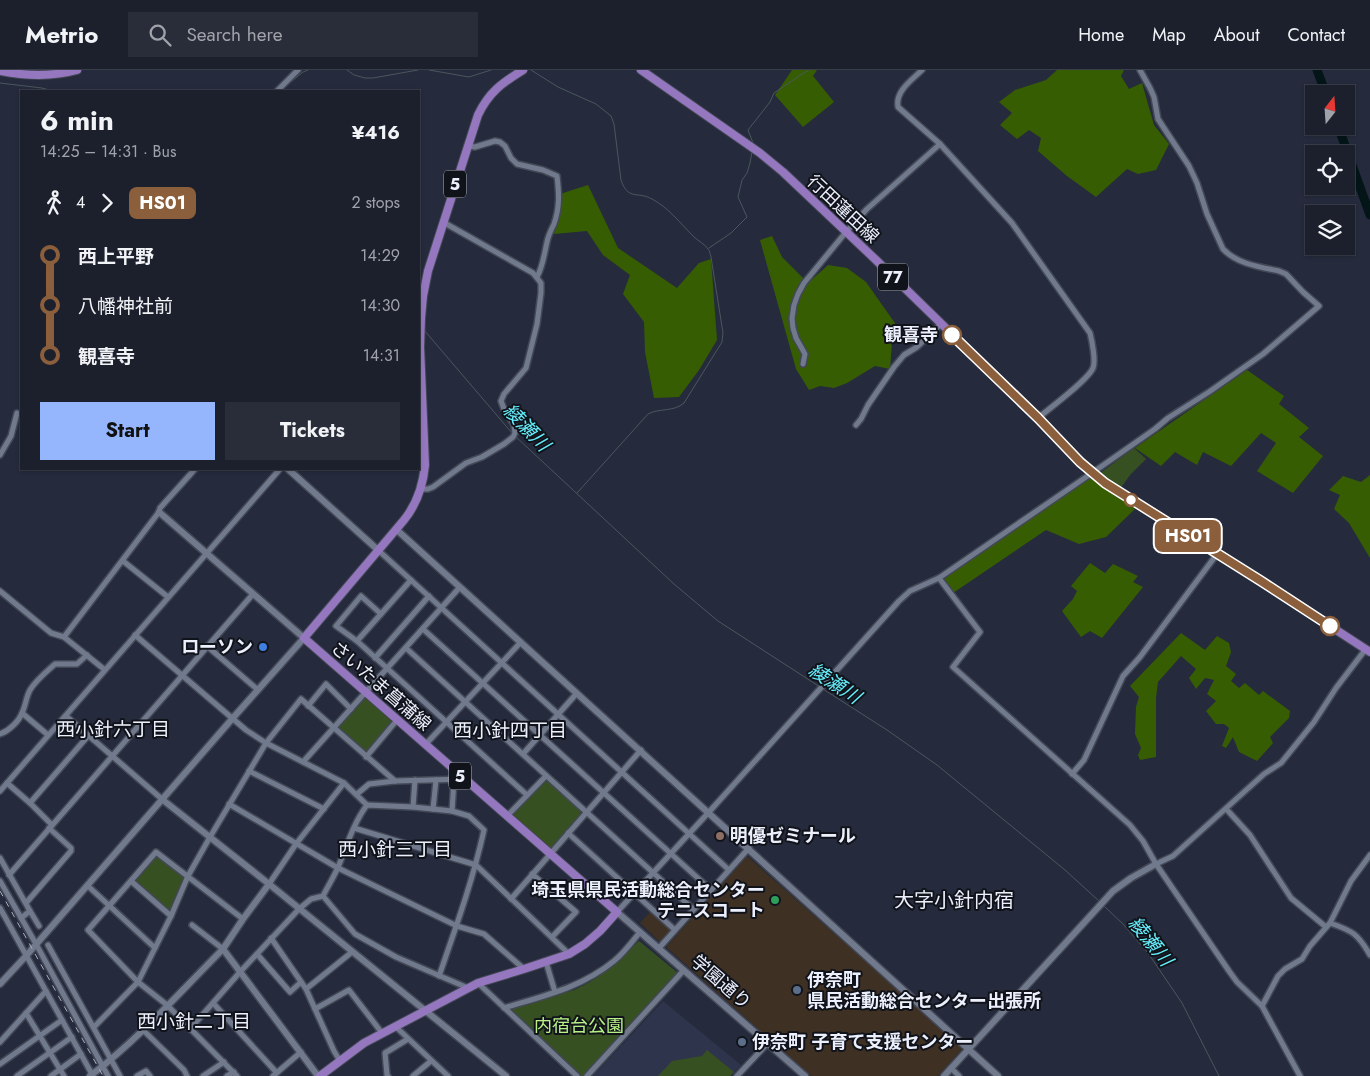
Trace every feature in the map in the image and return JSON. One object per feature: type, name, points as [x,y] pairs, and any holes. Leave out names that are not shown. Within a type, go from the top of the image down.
[{"type":"main road","points":[[0,71],[32,76],[77,70]]},
{"type":"main road","name":"5","points":[[304,638],[397,530],[410,513],[421,489],[424,473],[420,318],[425,284],[478,115],[487,99],[502,84],[523,70]]},
{"type":"main road","name":"行田蓮田線","points":[[641,70],[760,153],[783,172],[1038,418],[1092,473],[1117,491],[1261,581],[1368,651]]},
{"type":"main road","name":"さいたま菖蒲線","points":[[304,638],[617,912]]},
{"type":"main road","points":[[319,1076],[364,1043],[478,983],[569,954],[585,944],[600,931],[617,912]]},
{"type":"street","points":[[278,90],[298,70]]},
{"type":"street","points":[[922,70],[900,93],[897,100],[898,107],[940,144],[1012,223],[1090,333],[1094,367],[1087,377],[1038,418]]},
{"type":"street","points":[[617,912],[892,607],[910,591],[939,578],[1155,429],[1168,418],[1210,392],[1263,354],[1319,306],[1286,274],[1237,260],[1224,248],[1207,214],[1197,183],[1189,166],[1158,119],[1152,93],[1140,70]]},
{"type":"street","points":[[468,146],[475,147],[496,141],[500,142],[505,146],[511,158],[517,164],[558,176],[559,203],[547,241],[542,269],[537,277]]},
{"type":"street","points":[[802,364],[805,354],[796,338],[792,318],[794,305],[804,283],[867,209],[940,144]]},
{"type":"street","points":[[421,489],[428,489],[466,463],[482,457],[513,437],[515,433],[514,425],[504,409],[502,401],[504,394],[526,368],[537,324],[541,293],[541,283],[533,273],[444,222]]},
{"type":"street","points":[[856,425],[904,355],[916,347],[941,324]]},
{"type":"street","points":[[0,454],[11,436],[17,413]]},
{"type":"street","points":[[64,637],[123,561],[160,508],[192,470]]},
{"type":"street","points":[[0,791],[279,470]]},
{"type":"street","points":[[289,470],[729,870]]},
{"type":"street","points":[[0,984],[304,638],[159,512]]},
{"type":"street","points":[[397,530],[998,1076]]},
{"type":"street","points":[[1072,774],[1084,760],[1123,676],[1140,657],[1217,554]]},
{"type":"street","points":[[123,561],[168,597]]},
{"type":"street","points":[[939,578],[980,632],[953,667],[1130,825],[1143,841],[1156,864],[1237,982],[1262,1006],[1300,1076]]},
{"type":"street","points":[[357,641],[411,580]]},
{"type":"street","points":[[303,762],[460,587]]},
{"type":"street","points":[[0,591],[51,633],[64,637],[105,670]]},
{"type":"street","points":[[9,875],[253,594]]},
{"type":"street","points":[[381,614],[361,596],[336,626],[357,641],[527,795]]},
{"type":"street","points":[[375,658],[429,596]]},
{"type":"street","points":[[423,629],[711,890]]},
{"type":"street","points":[[135,635],[232,719],[266,743],[344,783],[367,805],[452,811],[470,816],[484,830],[476,865],[439,976]]},
{"type":"street","points":[[425,745],[521,642]]},
{"type":"street","points":[[208,646],[258,690]]},
{"type":"street","points":[[406,648],[693,909]]},
{"type":"street","points":[[944,1076],[1112,891],[1131,878],[1173,856],[1264,774],[1281,762],[1314,722],[1336,688],[1368,651]]},
{"type":"street","points":[[0,734],[4,733],[18,721],[28,692],[35,682],[55,664],[77,664],[86,655]]},
{"type":"street","points":[[308,706],[326,684],[351,709]]},
{"type":"street","points":[[522,754],[577,693]]},
{"type":"street","points":[[94,1027],[138,982],[171,916],[188,876],[210,836],[266,743],[301,699],[395,781]]},
{"type":"street","points":[[22,713],[48,735]]},
{"type":"street","points":[[66,716],[163,800],[506,1076]]},
{"type":"street","points":[[366,757],[397,720]]},
{"type":"street","points":[[30,803],[88,736]]},
{"type":"street","points":[[511,898],[641,750]]},
{"type":"street","points":[[249,771],[324,809]]},
{"type":"street","points":[[507,816],[546,776]]},
{"type":"street","points":[[357,794],[369,784],[395,781],[464,779]]},
{"type":"street","points":[[413,807],[415,780]]},
{"type":"street","points":[[434,809],[436,780]]},
{"type":"street","points":[[452,811],[454,780]]},
{"type":"street","points":[[7,783],[30,803],[71,848],[71,851],[26,903]]},
{"type":"street","points":[[0,908],[92,1075],[112,1060],[223,949],[296,844],[344,783]]},
{"type":"street","points":[[230,804],[338,868],[457,926],[484,934],[524,969]]},
{"type":"street","points":[[190,1029],[299,909],[322,896],[338,868],[354,828],[367,805]]},
{"type":"street","points":[[1226,809],[1250,835],[1291,898],[1326,928]]},
{"type":"street","points":[[354,828],[476,865],[569,954]]},
{"type":"street","points":[[568,833],[675,930]]},
{"type":"street","points":[[659,948],[748,848]]},
{"type":"street","points":[[227,1076],[235,1074],[167,1005],[138,982],[88,930],[156,852],[243,919]]},
{"type":"street","points":[[1262,1006],[1278,976],[1285,969],[1302,959],[1310,946],[1330,923],[1351,881],[1370,855]]},
{"type":"street","points":[[0,858],[39,926]]},
{"type":"street","points":[[532,874],[576,912],[552,937]]},
{"type":"street","points":[[0,881],[108,1076]]},
{"type":"street","points":[[131,881],[171,916]]},
{"type":"street","points":[[88,886],[155,948]]},
{"type":"street","points":[[322,896],[354,934],[396,957],[468,988]]},
{"type":"street","points":[[21,918],[30,911]]},
{"type":"street","name":"学園通り","points":[[617,912],[804,1076]]},
{"type":"street","points":[[1330,923],[1348,929],[1357,935],[1370,954]]},
{"type":"street","points":[[192,925],[223,949],[319,1076]]},
{"type":"street","points":[[504,1008],[574,986],[600,971],[623,952],[640,932]]},
{"type":"street","points":[[272,938],[306,989],[334,1051],[340,1060]]},
{"type":"street","points":[[48,945],[120,1076]]},
{"type":"street","points":[[306,989],[352,952]]},
{"type":"street","points":[[257,954],[290,992],[301,982]]},
{"type":"street","points":[[546,962],[555,992]]},
{"type":"street","points":[[587,1076],[684,970]]},
{"type":"street","points":[[478,983],[578,1076]]},
{"type":"street","points":[[315,1009],[349,990],[382,1033]]},
{"type":"street","points":[[0,1042],[46,991]]},
{"type":"street","points":[[213,1003],[275,1074],[301,1052]]},
{"type":"street","points":[[26,1013],[64,1076]]},
{"type":"street","points":[[0,1064],[62,1020]]},
{"type":"street","points":[[395,1026],[448,1076]]},
{"type":"street","points":[[143,1030],[184,1070],[187,1076]]},
{"type":"street","points":[[17,1076],[72,1037]]},
{"type":"street","points":[[90,1043],[99,1037]]},
{"type":"street","points":[[388,1076],[385,1053],[408,1039]]},
{"type":"street","points":[[737,1076],[768,1043]]},
{"type":"street","points":[[52,1076],[81,1054]]},
{"type":"street","points":[[413,1076],[431,1061]]},
{"type":"street","points":[[203,1076],[224,1062]]},
{"type":"street","points":[[951,1068],[959,1076]]},
{"type":"street","points":[[137,1076],[146,1071],[150,1076]]},
{"type":"shaded area","points":[[747,856],[963,1048],[938,1076],[811,1076],[666,947]]},
{"type":"shaded area","points":[[651,911],[673,930],[661,943],[640,923]]},
{"type":"shaded area","points":[[663,1001],[741,1065],[731,1076],[593,1076]]},
{"type":"green space","points":[[792,70],[817,70],[813,76],[834,102],[803,127],[775,95]]},
{"type":"green space","points":[[1057,70],[1124,70],[1121,76],[1129,89],[1142,83],[1154,125],[1169,144],[1156,170],[1138,174],[1127,169],[1096,197],[1067,176],[1038,151],[1041,138],[1029,130],[1017,139],[1000,125],[1012,113],[999,102],[1015,90],[1046,80]]},
{"type":"green space","points":[[588,185],[618,248],[677,288],[699,263],[711,259],[717,340],[699,370],[679,397],[654,398],[645,352],[644,322],[623,294],[630,275],[603,255],[587,231],[554,234],[560,194]]},
{"type":"green space","points":[[772,236],[782,257],[808,283],[828,265],[847,268],[866,282],[897,326],[892,342],[890,369],[875,366],[847,383],[834,388],[820,386],[809,390],[796,369],[760,240]]},
{"type":"green space","points":[[1247,370],[1284,396],[1279,404],[1309,428],[1299,437],[1323,456],[1293,493],[1257,471],[1276,443],[1261,433],[1231,466],[1203,452],[1197,465],[1175,452],[1161,466],[1135,448]]},
{"type":"green space","points":[[1134,448],[1146,459],[1130,475],[1120,489],[1099,474]]},
{"type":"green space","points":[[1370,475],[1370,558],[1349,523],[1334,509],[1340,495],[1329,490],[1343,476],[1361,482]]},
{"type":"green space","points":[[1092,477],[1135,509],[1106,537],[1079,544],[1046,530],[953,593],[943,578]]},
{"type":"green space","points":[[1090,563],[1105,573],[1113,564],[1138,576],[1133,582],[1143,587],[1102,638],[1090,631],[1081,637],[1062,611],[1073,599],[1077,591],[1071,586]]},
{"type":"green space","points":[[1181,633],[1205,650],[1217,636],[1229,643],[1231,652],[1226,666],[1236,674],[1231,681],[1239,688],[1245,683],[1259,695],[1263,691],[1290,711],[1289,718],[1270,737],[1273,743],[1257,761],[1239,752],[1233,737],[1226,748],[1222,746],[1229,728],[1224,724],[1216,724],[1206,711],[1216,701],[1207,694],[1214,680],[1205,678],[1196,689],[1189,678],[1196,669],[1181,656],[1158,682],[1156,698],[1156,757],[1140,760],[1138,755],[1141,748],[1135,734],[1136,707],[1139,697],[1130,686]]},
{"type":"green space","points":[[366,693],[397,720],[366,757],[333,728]]},
{"type":"green space","points":[[546,776],[586,812],[549,854],[507,816]]},
{"type":"green space","points":[[159,855],[185,878],[168,911],[135,882],[135,879]]},
{"type":"green space","name":"内宿台公園","points":[[639,941],[678,973],[583,1076],[509,1011],[510,1008],[574,990],[584,985],[609,969]]},
{"type":"green space","points":[[707,1050],[734,1072],[730,1076],[658,1076],[672,1061],[702,1056]]},
{"type":"waterway","points":[[281,90],[308,70]]},
{"type":"waterway","points":[[347,70],[354,75],[365,78],[418,70]]},
{"type":"waterway","points":[[429,70],[469,77],[491,70]]},
{"type":"waterway","points":[[531,70],[558,87],[596,104],[611,116],[614,124],[621,180],[624,187],[630,193],[652,199],[664,207],[709,251],[723,333],[722,342],[684,403],[676,408],[648,414],[577,493]]},
{"type":"waterway","points":[[753,143],[748,130],[770,102],[774,93],[809,70]]},
{"type":"waterway","points":[[1317,70],[1323,85]]},
{"type":"waterway","points":[[1317,70],[1323,85]]},
{"type":"waterway","name":"綾瀬川","points":[[0,83],[49,90]]},
{"type":"waterway","points":[[1341,135],[1370,215]]},
{"type":"waterway","points":[[1341,135],[1370,215]]},
{"type":"waterway","points":[[709,248],[731,233],[747,217],[738,197],[752,152]]},
{"type":"waterway","name":"綾瀬川","points":[[424,330],[512,433]]},
{"type":"waterway","name":"綾瀬川","points":[[515,436],[674,584],[718,621],[820,687]]},
{"type":"waterway","name":"綾瀬川","points":[[823,689],[937,765],[1065,870],[1099,901]]},
{"type":"waterway","name":"綾瀬川","points":[[1104,906],[1123,924],[1148,953],[1182,1003],[1219,1076]]},
{"type":"railway","points":[[0,891],[103,1076]]},
{"type":"bus line","name":"HS01","points":[[952,335],[1092,473],[1131,500],[1330,626]]},
{"type":"place","name":"観喜寺","points":[[952,335]]},
{"type":"place","name":"ローソン","points":[[263,647]]},
{"type":"place","name":"明優ゼミナール","points":[[720,836]]},
{"type":"place","name":"埼玉県県民活動総合センター テニスコート","points":[[775,900]]},
{"type":"place","name":"伊奈町 県民活動総合センター出張所","points":[[797,990]]},
{"type":"place","name":"伊奈町 子育て支援センター","points":[[742,1042]]},
{"type":"district","name":"西小針六丁目","points":[[113,729]]},
{"type":"district","name":"西小針四丁目","points":[[510,730]]},
{"type":"district","name":"西小針三丁目","points":[[395,849]]},
{"type":"district","name":"大字小針内宿","points":[[954,900]]},
{"type":"district","name":"西小針二丁目","points":[[194,1021]]}]
